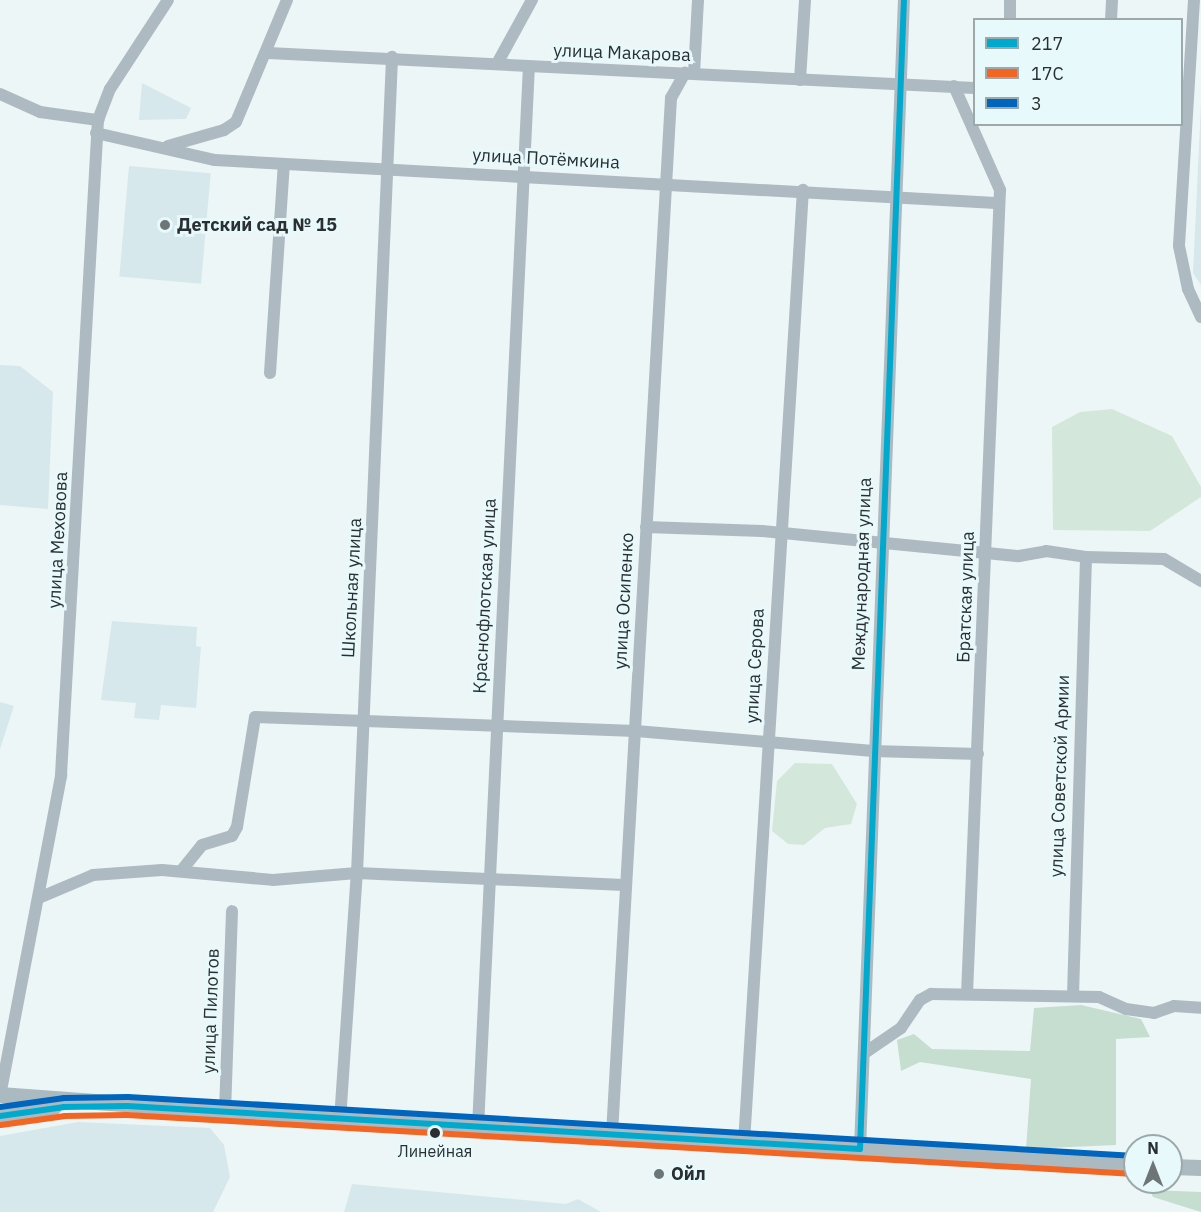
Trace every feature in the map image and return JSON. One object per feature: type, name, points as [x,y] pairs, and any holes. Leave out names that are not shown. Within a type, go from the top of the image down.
[{"type":"main road","points":[[0,1096],[340,1120],[1123,1164]]},
{"type":"main road","points":[[0,1116],[64,1107],[127,1106]]},
{"type":"main road","points":[[1183,1167],[1201,1168]]},
{"type":"street","name":"улица Меховова","points":[[0,1096],[41,897],[65,727],[96,133],[98,120],[110,89],[168,0]]},
{"type":"street","points":[[166,147],[224,130],[236,122],[248,88],[268,53],[287,0]]},
{"type":"street","points":[[498,62],[532,0]]},
{"type":"street","name":"улица Осипенко","points":[[612,1134],[624,885],[636,731],[671,98],[689,74],[698,0]]},
{"type":"street","points":[[800,80],[805,0]]},
{"type":"street","name":"Международная улица","points":[[860,1149],[866,1052],[873,751],[893,196],[904,0]]},
{"type":"street","points":[[1010,18],[1011,0]]},
{"type":"street","points":[[1111,18],[1112,0]]},
{"type":"street","points":[[1194,0],[1179,246],[1188,289],[1201,317]]},
{"type":"street","name":"улица Макарова","points":[[268,53],[498,62],[530,67],[800,80],[899,81],[973,88]]},
{"type":"street","name":"Школьная улица","points":[[340,1120],[357,873],[392,57]]},
{"type":"street","name":"Краснофлотская улица","points":[[478,1127],[487,877],[530,67]]},
{"type":"street","name":"Братская улица","points":[[954,86],[998,180],[994,378],[968,993]]},
{"type":"street","points":[[0,94],[40,112],[98,120]]},
{"type":"street","name":"улица Потёмкина","points":[[96,133],[166,147],[215,160],[803,190],[996,203]]},
{"type":"street","points":[[270,373],[284,164]]},
{"type":"street","name":"улица Серова","points":[[744,1143],[769,741],[779,534],[803,190]]},
{"type":"street","points":[[646,527],[779,534],[985,553],[1057,552],[1086,557],[1164,559],[1201,581]]},
{"type":"street","name":"улица Советской Армии","points":[[1073,996],[1086,557]]},
{"type":"street","points":[[181,871],[202,845],[231,836],[237,827],[255,717],[636,731],[873,751],[978,754]]},
{"type":"street","points":[[41,897],[93,875],[181,871],[273,880],[357,873],[487,877],[624,885]]},
{"type":"street","name":"улица Пилотов","points":[[225,1112],[232,911]]},
{"type":"street","points":[[866,1052],[901,1028],[920,1000],[931,994],[968,993],[1021,999],[1099,997],[1126,1009],[1154,1013],[1174,1006],[1201,1008]]},
{"type":"shaded area","points":[[142,83],[191,108],[186,119],[139,120]]},
{"type":"shaded area","points":[[1201,104],[1201,285],[1193,273]]},
{"type":"shaded area","name":"Детский сад № 15","points":[[129,166],[211,173],[201,284],[119,277]]},
{"type":"shaded area","points":[[0,365],[20,366],[53,392],[48,509],[0,505]]},
{"type":"shaded area","points":[[112,621],[197,627],[196,646],[201,647],[196,708],[161,705],[159,720],[134,718],[136,703],[101,700]]},
{"type":"shaded area","points":[[0,702],[14,706],[0,749]]},
{"type":"shaded area","points":[[78,1122],[210,1128],[224,1145],[230,1177],[213,1212],[0,1212],[0,1136]]},
{"type":"shaded area","points":[[352,1184],[566,1204],[578,1199],[601,1212],[344,1212]]},
{"type":"green space","points":[[1112,409],[1172,436],[1201,487],[1201,497],[1150,531],[1053,530],[1052,427],[1080,412]]},
{"type":"green space","points":[[795,763],[832,764],[857,804],[851,824],[825,828],[804,845],[788,844],[772,831],[777,781]]},
{"type":"green space","points":[[1081,1005],[1141,1019],[1150,1037],[1116,1039],[1116,1145],[1026,1149],[1031,1079],[920,1062],[901,1071],[897,1040],[914,1034],[932,1049],[1030,1051],[1034,1008]]},
{"type":"green space","points":[[1201,1192],[1201,1212],[1153,1197],[1152,1194]]},
{"type":"transit line","name":"217","points":[[860,1149],[904,0]]},
{"type":"transit line","name":"3","points":[[0,1107],[64,1098],[128,1097],[1123,1155]]},
{"type":"transit line","name":"217","points":[[0,1116],[64,1107],[127,1106],[860,1149]]},
{"type":"transit line","name":"17С","points":[[1,1125],[65,1116],[127,1115],[1123,1173]]},
{"type":"place","name":"Детский сад № 15","points":[[165,225]]},
{"type":"place","name":"Линейная","points":[[435,1133]]},
{"type":"place","name":"Ойл","points":[[659,1174]]}]
